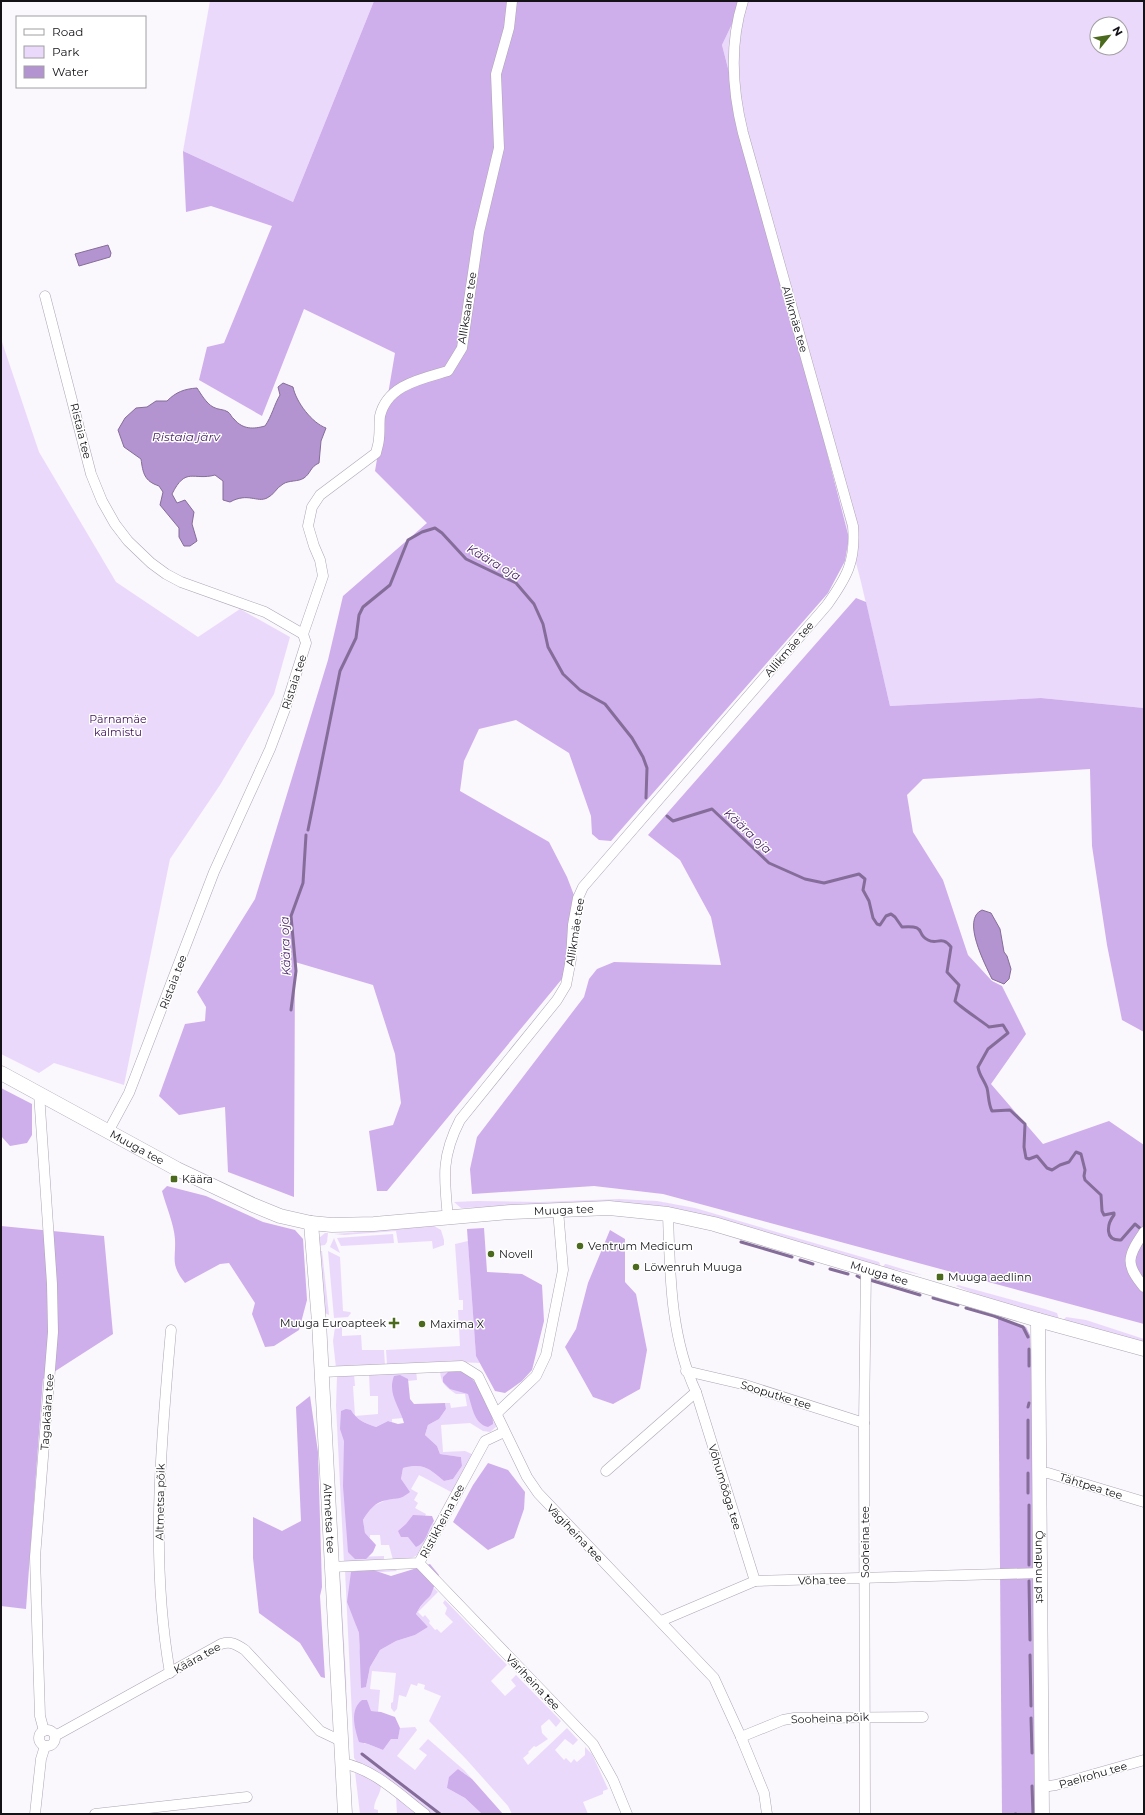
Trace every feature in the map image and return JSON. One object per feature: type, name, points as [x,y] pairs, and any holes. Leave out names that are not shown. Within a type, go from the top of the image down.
[{"type":"main road","name":"Muuga tee","points":[[1,1073],[178,1169],[253,1205],[280,1216],[311,1223],[332,1225],[374,1224],[558,1210],[609,1208],[668,1214],[714,1224],[1038,1320],[1144,1349]]},
{"type":"main road","name":"Altmetsa tee","points":[[311,1223],[322,1372],[345,1814]]},
{"type":"main road","name":"Õunapuu pst","points":[[1038,1320],[1038,1473],[1042,1814]]},
{"type":"street","name":"Alliksaare tee","points":[[303,634],[323,576],[320,560],[308,526],[312,507],[320,496],[376,453],[379,439],[380,417],[386,400],[401,387],[417,380],[448,371],[462,348],[479,232],[499,148],[496,74],[509,28],[512,1]]},
{"type":"street","name":"Allikmäe tee","points":[[448,1218],[444,1176],[446,1156],[450,1139],[460,1120],[557,1000],[566,985],[571,959],[578,898],[583,887],[827,605],[843,584],[852,558],[854,542],[853,526],[743,133],[736,100],[733,81],[733,54],[737,22],[743,1]]},
{"type":"street","name":"Ristaia tee","points":[[45,296],[92,474],[102,501],[115,524],[139,553],[166,574],[196,588],[265,612],[303,634],[306,643],[285,709],[270,749],[214,872],[130,1093],[108,1132]]},
{"type":"street","name":"Tagakäära tee","points":[[39,1093],[52,1284],[53,1332],[35,1557],[40,1716],[44,1731]]},
{"type":"street","points":[[497,1413],[536,1376],[546,1355],[563,1270],[558,1210]]},
{"type":"street","name":"Võhumõõga tee","points":[[668,1214],[674,1320],[686,1371],[696,1392],[755,1581]]},
{"type":"street","points":[[1144,1232],[1131,1254],[1130,1265],[1133,1273],[1144,1287]]},
{"type":"street","name":"Sooheina tee","points":[[865,1814],[866,1579],[864,1423],[866,1269]]},
{"type":"street","name":"Altmetsa põik","points":[[170,1673],[165,1643],[159,1538],[160,1456],[171,1330]]},
{"type":"street","name":"Vägiheina tee","points":[[322,1372],[462,1366],[478,1376],[497,1413],[504,1432],[527,1477],[538,1494],[714,1678],[741,1737],[764,1793],[767,1814]]},
{"type":"street","name":"Sooputke tee","points":[[686,1371],[742,1384],[864,1423]]},
{"type":"street","points":[[606,1471],[696,1392]]},
{"type":"street","name":"Ristikheina tee","points":[[331,1567],[419,1563],[485,1441],[504,1432]]},
{"type":"street","name":"Tähtpea tee","points":[[1038,1473],[1048,1473],[1144,1502]]},
{"type":"street","name":"Väriheina tee","points":[[419,1563],[593,1744],[613,1780],[627,1814]]},
{"type":"street","name":"Võha tee","points":[[661,1621],[755,1581],[1040,1573]]},
{"type":"street","name":"Käära tee","points":[[54,1736],[221,1644],[228,1642],[236,1643],[245,1650],[320,1731],[341,1741]]},
{"type":"street","name":"Sooheina põik","points":[[741,1737],[783,1720],[794,1718],[923,1717]]},
{"type":"street","points":[[44,1731],[50,1731],[54,1736],[53,1744],[45,1746],[39,1739],[40,1734],[44,1731]]},
{"type":"street","points":[[35,1814],[41,1759],[45,1746]]},
{"type":"street","name":"Paelrohu tee","points":[[1042,1787],[1056,1785],[1144,1760]]},
{"type":"street","points":[[342,1762],[352,1765],[372,1775],[425,1814]]},
{"type":"street","points":[[95,1814],[247,1797]]},
{"type":"green space","points":[[210,1],[374,1],[293,202],[183,151]]},
{"type":"green space","points":[[743,1],[1144,1],[1144,708],[1041,698],[890,706],[861,582],[722,45]]},
{"type":"green space","name":"Pärnamäe kalmistu","points":[[1,339],[39,452],[116,582],[198,637],[240,609],[290,637],[274,694],[220,785],[170,859],[124,1085],[54,1063],[39,1073],[1,1054]]},
{"type":"green space","points":[[619,1199],[657,1201],[695,1208],[879,1262],[880,1264],[879,1267],[719,1219],[496,1207],[461,1208],[454,1202],[540,1202]]},
{"type":"green space","points":[[434,1226],[441,1230],[444,1245],[433,1249],[432,1241],[398,1243],[396,1231],[344,1235],[334,1234]]},
{"type":"green space","points":[[325,1233],[328,1233],[327,1242],[325,1245],[318,1246],[319,1238]]},
{"type":"green space","points":[[393,1234],[394,1243],[341,1246],[337,1238]]},
{"type":"green space","points":[[334,1238],[340,1253],[330,1247]]},
{"type":"green space","points":[[468,1241],[476,1355],[480,1363],[457,1362],[387,1365],[386,1350],[460,1346],[458,1310],[463,1310],[463,1300],[459,1300],[455,1244]]},
{"type":"green space","points":[[319,1251],[322,1251],[329,1315],[323,1312]]},
{"type":"green space","points":[[328,1251],[340,1257],[343,1311],[351,1313],[348,1317],[334,1318]]},
{"type":"green space","points":[[886,1264],[922,1275],[883,1267]]},
{"type":"green space","points":[[958,1285],[1057,1313],[1059,1319],[985,1298],[956,1286]]},
{"type":"green space","points":[[1066,1317],[1086,1320],[1144,1339],[1144,1344],[1063,1321]]},
{"type":"green space","points":[[335,1327],[342,1327],[342,1336],[361,1335],[362,1350],[384,1350],[385,1366],[336,1368],[333,1341]]},
{"type":"green space","points":[[416,1370],[417,1380],[408,1381],[408,1379],[401,1414],[403,1418],[392,1419],[392,1422],[388,1421],[376,1427],[358,1419],[355,1416],[378,1414],[378,1396],[370,1396],[369,1374]]},
{"type":"green space","points":[[440,1371],[471,1373],[497,1426],[490,1432],[483,1431],[470,1423],[441,1425],[443,1452],[465,1451],[474,1455],[453,1493],[419,1475],[411,1489],[418,1493],[414,1500],[418,1503],[415,1508],[426,1514],[424,1518],[435,1524],[421,1552],[411,1558],[393,1560],[389,1545],[381,1545],[380,1535],[370,1535],[370,1538],[365,1534],[363,1520],[371,1507],[386,1500],[401,1479],[403,1468],[421,1466],[430,1470],[444,1481],[453,1479],[462,1466],[461,1457],[440,1454],[437,1446],[425,1435],[428,1425],[439,1419],[446,1409],[445,1403],[450,1403],[451,1408],[467,1406],[465,1394],[456,1394],[447,1387],[443,1382]]},
{"type":"green space","points":[[354,1374],[355,1386],[353,1386],[355,1415],[351,1410],[354,1557],[384,1556],[384,1561],[344,1563],[336,1406],[337,1376]]},
{"type":"green space","points":[[394,1568],[397,1571],[354,1574],[356,1625],[359,1633],[359,1646],[366,1687],[370,1667],[380,1650],[396,1641],[415,1635],[428,1627],[416,1614],[433,1587],[438,1592],[418,1612],[423,1617],[425,1615],[435,1630],[437,1629],[441,1633],[453,1622],[445,1614],[447,1608],[443,1603],[445,1600],[507,1665],[491,1681],[505,1696],[516,1686],[511,1680],[516,1675],[561,1721],[556,1727],[549,1719],[541,1726],[542,1733],[548,1739],[536,1747],[534,1746],[523,1758],[528,1765],[567,1728],[578,1740],[573,1745],[565,1739],[555,1750],[564,1760],[566,1758],[571,1763],[574,1759],[577,1762],[585,1755],[585,1747],[592,1754],[608,1789],[603,1791],[603,1794],[583,1802],[588,1814],[512,1814],[508,1806],[466,1759],[429,1721],[441,1696],[424,1689],[425,1685],[418,1683],[417,1686],[411,1684],[406,1697],[399,1695],[397,1709],[394,1712],[391,1708],[391,1703],[393,1702],[396,1673],[372,1671],[370,1689],[380,1690],[378,1712],[370,1711],[364,1744],[368,1744],[383,1750],[391,1739],[398,1739],[400,1728],[415,1727],[417,1730],[397,1756],[415,1770],[427,1755],[419,1749],[428,1739],[464,1770],[472,1779],[458,1769],[447,1788],[465,1798],[482,1814],[429,1814],[357,1762],[354,1758],[345,1570]]},
{"type":"green space","points":[[340,1572],[346,1677],[348,1754],[337,1576]]},
{"type":"green space","points":[[358,1771],[381,1785],[374,1806],[374,1809],[378,1810],[378,1814],[360,1814],[355,1772]]},
{"type":"green space","points":[[396,1797],[419,1814],[397,1814]]},
{"type":"shaded area","points":[[374,1],[743,1],[722,45],[849,538],[845,561],[828,593],[611,841],[599,840],[592,834],[591,816],[569,753],[516,720],[479,729],[464,761],[460,791],[549,842],[567,877],[577,903],[571,968],[387,1191],[377,1191],[369,1131],[393,1125],[401,1103],[395,1054],[373,985],[295,962],[294,1197],[228,1172],[225,1107],[179,1115],[159,1096],[185,1024],[205,1021],[206,1007],[197,992],[255,899],[328,660],[343,596],[427,523],[375,471],[395,353],[304,309],[262,416],[199,380],[207,347],[224,343],[272,226],[211,206],[186,212],[183,151],[293,202]]},
{"type":"shaded area","points":[[856,598],[866,602],[890,706],[1041,698],[1144,708],[1144,1032],[1122,1020],[1107,945],[1092,846],[1090,769],[923,779],[907,795],[913,832],[943,880],[968,955],[992,981],[1002,986],[1026,1034],[991,1084],[1043,1144],[1109,1121],[1144,1145],[1144,1324],[663,1194],[594,1186],[472,1194],[470,1169],[477,1137],[584,997],[589,979],[597,969],[614,962],[721,965],[711,917],[680,860],[648,835]]},
{"type":"shaded area","points":[[1,1088],[32,1104],[32,1135],[27,1143],[10,1146],[1,1136]]},
{"type":"shaded area","points":[[167,1186],[206,1196],[263,1222],[295,1230],[303,1239],[307,1300],[299,1330],[274,1346],[265,1347],[252,1314],[255,1303],[229,1263],[220,1264],[185,1283],[177,1271],[175,1262],[175,1239],[172,1221],[162,1191]]},
{"type":"shaded area","points":[[1,1226],[104,1236],[113,1334],[43,1379],[26,1609],[1,1606]]},
{"type":"shaded area","points":[[484,1228],[487,1272],[522,1274],[542,1285],[544,1321],[532,1370],[522,1381],[505,1393],[495,1391],[476,1356],[467,1229]]},
{"type":"shaded area","points":[[610,1230],[625,1239],[625,1282],[636,1294],[647,1350],[640,1389],[613,1404],[593,1397],[565,1347],[576,1329],[588,1283]]},
{"type":"shaded area","points":[[998,1317],[1026,1327],[1030,1335],[1033,1401],[1036,1814],[1002,1814]]},
{"type":"shaded area","points":[[460,1369],[472,1378],[487,1401],[493,1424],[488,1427],[483,1425],[477,1418],[472,1409],[468,1394],[450,1389],[443,1382],[443,1377],[450,1370]]},
{"type":"shaded area","points":[[400,1375],[408,1379],[410,1399],[414,1404],[445,1403],[446,1409],[439,1419],[428,1425],[425,1435],[437,1446],[440,1454],[461,1457],[462,1466],[453,1479],[444,1481],[430,1470],[421,1466],[403,1468],[401,1479],[410,1492],[401,1498],[383,1501],[370,1510],[363,1520],[365,1533],[376,1545],[373,1552],[366,1559],[355,1559],[348,1552],[343,1486],[344,1441],[340,1429],[341,1411],[346,1409],[351,1410],[361,1421],[376,1427],[388,1421],[398,1424],[404,1423],[392,1389],[394,1376]]},
{"type":"shaded area","points":[[310,1396],[318,1452],[322,1587],[320,1596],[325,1678],[321,1677],[300,1643],[259,1613],[253,1558],[253,1517],[282,1531],[301,1521],[296,1407]]},
{"type":"shaded area","points":[[488,1463],[508,1470],[525,1492],[524,1509],[514,1538],[488,1550],[453,1522],[473,1485]]},
{"type":"shaded area","points":[[413,1515],[432,1516],[434,1521],[425,1539],[416,1547],[408,1537],[401,1537],[398,1531]]},
{"type":"shaded area","points":[[430,1564],[439,1575],[430,1596],[422,1604],[416,1614],[428,1627],[415,1635],[396,1641],[380,1650],[370,1667],[366,1687],[361,1688],[359,1633],[347,1602],[351,1572],[370,1569],[391,1576]]},
{"type":"shaded area","points":[[362,1700],[367,1700],[371,1711],[381,1712],[395,1717],[400,1728],[398,1739],[391,1739],[383,1750],[359,1742],[354,1714],[355,1709]]},
{"type":"shaded area","points":[[458,1769],[472,1779],[503,1814],[482,1814],[465,1798],[447,1788],[449,1777]]},
{"type":"water","points":[[108,245],[111,253],[110,257],[79,266],[75,254]]},
{"type":"water","name":"Ristaia järv","points":[[283,383],[293,387],[297,399],[305,411],[315,422],[326,428],[321,441],[319,463],[314,466],[304,478],[285,483],[269,497],[263,499],[242,498],[230,502],[223,500],[223,481],[215,475],[186,477],[177,485],[172,494],[177,503],[185,500],[194,512],[192,524],[197,541],[190,546],[184,546],[179,537],[179,528],[160,505],[163,492],[159,486],[150,482],[145,476],[141,459],[124,447],[118,430],[125,418],[136,408],[147,407],[156,401],[167,401],[180,392],[197,388],[210,405],[228,412],[237,423],[249,428],[261,427],[265,426],[269,418],[280,395],[278,387]]},
{"type":"water","points":[[982,910],[991,913],[1000,929],[1004,952],[1007,956],[1011,969],[1009,979],[1004,984],[992,979],[976,942],[974,922],[976,915]]},
{"type":"waterway","name":"Käära oja","points":[[308,830],[340,671],[356,638],[359,615],[363,607],[390,585],[408,540],[422,532],[435,528],[442,533],[466,559],[516,583],[534,604],[543,624],[548,647],[563,674],[580,690],[605,704],[632,738],[643,757],[647,768],[646,798]]},
{"type":"waterway","name":"Käära oja","points":[[667,816],[673,821],[712,809],[769,863],[805,879],[824,883],[859,874],[865,879],[863,890],[869,901],[873,918],[877,924],[880,925],[886,916],[891,914],[902,927],[915,927],[920,930],[924,938],[928,940],[948,943],[951,947],[947,972],[959,985],[955,1001],[989,1027],[1003,1025],[1008,1033],[988,1049],[978,1067],[979,1073],[987,1088],[992,1111],[1010,1110],[1025,1124],[1024,1147],[1026,1158],[1029,1159],[1037,1156],[1047,1168],[1052,1170],[1069,1162],[1076,1152],[1081,1154],[1085,1170],[1085,1180],[1101,1195],[1102,1211],[1104,1215],[1114,1213],[1108,1231],[1112,1238],[1121,1240],[1135,1224],[1142,1230]]},
{"type":"waterway","name":"Käära oja","points":[[291,1010],[296,971],[291,916],[303,883],[306,835]]},
{"type":"waterway","points":[[741,1242],[792,1257]]},
{"type":"waterway","points":[[800,1260],[813,1264]]},
{"type":"waterway","points":[[830,1269],[848,1274]]},
{"type":"waterway","points":[[857,1276],[861,1278]]},
{"type":"waterway","points":[[870,1280],[920,1295]]},
{"type":"waterway","points":[[933,1298],[958,1305]]},
{"type":"waterway","points":[[966,1308],[994,1316],[1023,1327],[1028,1337]]},
{"type":"waterway","points":[[1029,1349],[1029,1366]]},
{"type":"waterway","points":[[1028,1407],[1029,1403]]},
{"type":"waterway","points":[[1028,1420],[1028,1458]]},
{"type":"waterway","points":[[1028,1473],[1028,1493]]},
{"type":"waterway","points":[[1029,1505],[1029,1565]]},
{"type":"waterway","points":[[1029,1581],[1030,1640]]},
{"type":"waterway","points":[[1030,1655],[1031,1706]]},
{"type":"waterway","points":[[1031,1718],[1032,1753]]},
{"type":"waterway","points":[[362,1754],[440,1814]]},
{"type":"waterway","points":[[1032,1786],[1033,1814]]},
{"type":"place","name":"Käära","points":[[174,1179]]},
{"type":"place","name":"Ventrum Medicum","points":[[580,1246]]},
{"type":"place","name":"Novell","points":[[491,1254]]},
{"type":"place","name":"Löwenruh Muuga","points":[[636,1267]]},
{"type":"place","name":"Muuga aedlinn","points":[[940,1277]]},
{"type":"place","name":"Muuga Euroapteek","points":[[394,1323]]},
{"type":"place","name":"Maxima X","points":[[422,1324]]}]
